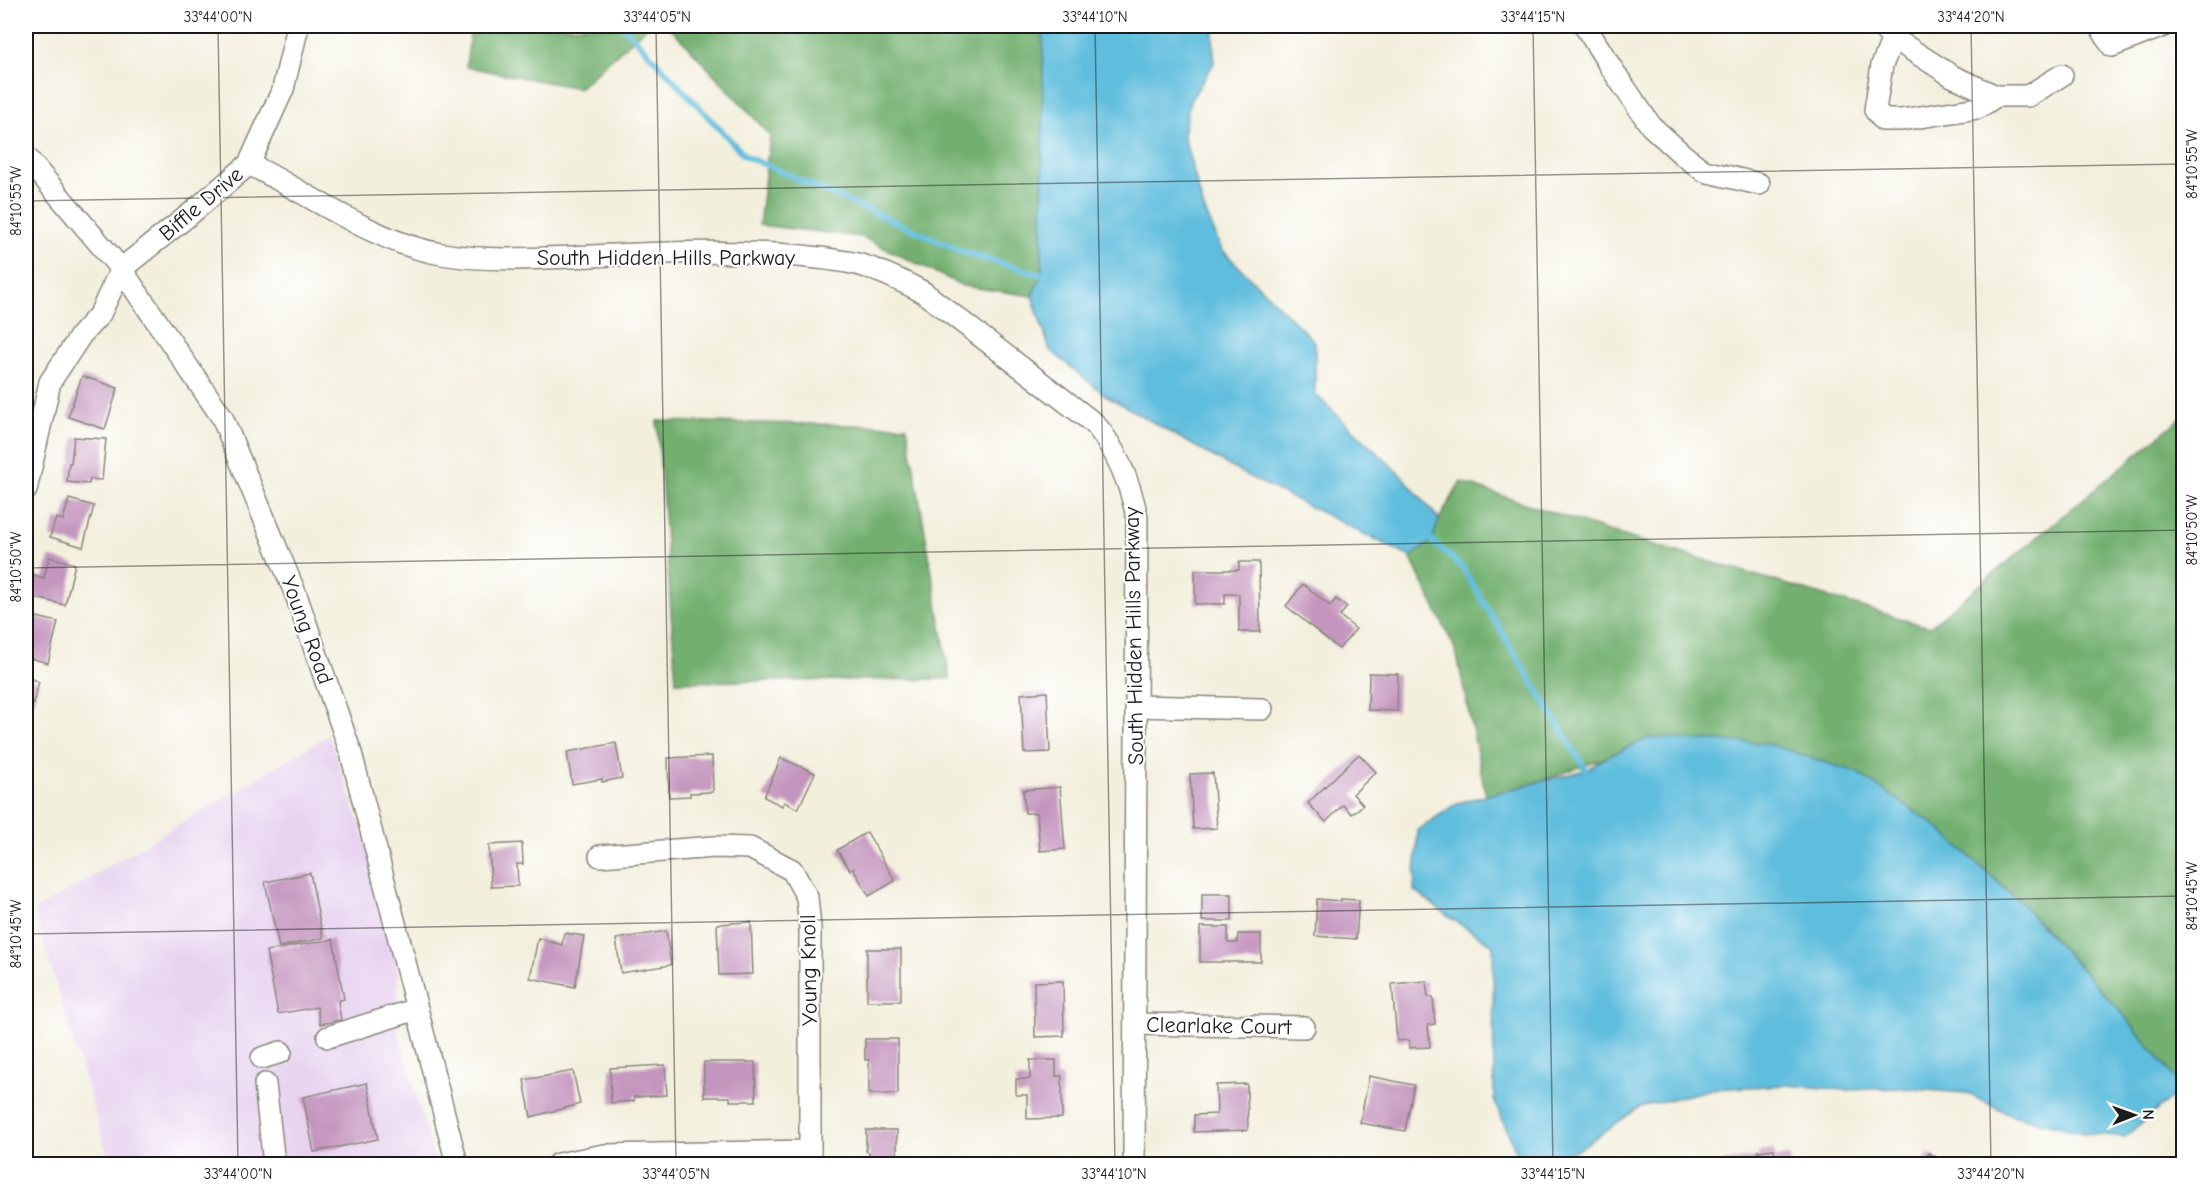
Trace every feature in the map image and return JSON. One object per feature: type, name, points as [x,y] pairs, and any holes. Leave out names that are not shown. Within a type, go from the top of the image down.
[{"type":"street","name":"Biffle Drive","points":[[121,269],[249,164],[283,89],[298,26]]},
{"type":"street","points":[[1585,26],[1611,69],[1651,126],[1704,171],[1759,184]]},
{"type":"street","points":[[2100,26],[2112,46],[2163,26]]},
{"type":"street","points":[[1996,96],[1978,108],[1901,120],[1883,120],[1875,110],[1887,32],[1952,76],[1996,96],[2028,96],[2062,75]]},
{"type":"street","name":"Young Road","points":[[26,157],[121,269],[222,417],[296,595],[351,753],[457,1164]]},
{"type":"street","name":"South Hidden Hills Parkway","points":[[249,164],[397,242],[440,254],[497,260],[640,254],[766,254],[849,262],[903,282],[922,292],[1095,424],[1107,439],[1131,489],[1137,517],[1134,1164]]},
{"type":"street","points":[[26,490],[50,382],[70,350],[100,314],[121,269]]},
{"type":"street","points":[[1136,706],[1262,709]]},
{"type":"street","name":"Young Knoll","points":[[600,856],[714,847],[750,848],[792,870],[807,897],[810,927],[810,1158]]},
{"type":"street","points":[[328,1037],[417,1010]]},
{"type":"street","name":"Clearlake Court","points":[[1135,1024],[1304,1027]]},
{"type":"street","points":[[265,1084],[274,1164]]},
{"type":"street","points":[[558,1164],[604,1155],[810,1158]]},
{"type":"shaded area","points":[[329,735],[398,937],[398,1033],[436,1164],[110,1164],[34,911]]},
{"type":"green space","points":[[471,26],[648,26],[579,88],[466,67]]},
{"type":"green space","points":[[669,26],[1043,26],[1042,275],[1032,296],[963,286],[862,237],[759,225],[770,135]]},
{"type":"green space","points":[[2183,416],[2183,1088],[2127,1019],[2020,902],[1935,825],[1856,772],[1649,738],[1605,758],[1529,785],[1486,796],[1456,651],[1410,557],[1439,519],[1461,482],[1614,533],[1929,627]]},
{"type":"green space","points":[[657,421],[907,426],[950,679],[676,682]]},
{"type":"water","points":[[1043,26],[1213,26],[1214,63],[1190,101],[1183,134],[1203,206],[1222,250],[1315,342],[1315,394],[1402,476],[1439,519],[1432,541],[1410,557],[1238,471],[1105,395],[1050,350],[1032,296],[1042,275]]},
{"type":"water","points":[[1649,738],[1765,743],[1856,772],[1935,825],[2020,902],[2127,1019],[2183,1088],[2125,1137],[2084,1133],[2012,1115],[1966,1093],[1900,1088],[1846,1090],[1787,1085],[1712,1089],[1640,1107],[1576,1151],[1519,1158],[1494,1100],[1493,945],[1450,918],[1414,890],[1418,830],[1457,803],[1586,770],[1605,758]]},
{"type":"building","points":[[82,376],[118,388],[105,429],[68,417]]},
{"type":"building","points":[[74,437],[106,439],[102,480],[90,479],[89,484],[67,482]]},
{"type":"building","points":[[69,499],[94,506],[83,547],[50,537],[56,518],[63,520]]},
{"type":"building","points":[[49,557],[75,564],[65,605],[28,596],[34,575],[44,578]]},
{"type":"building","points":[[1239,562],[1259,562],[1260,632],[1239,632],[1239,594],[1225,594],[1225,604],[1195,604],[1195,570],[1239,570]]},
{"type":"building","points":[[1303,584],[1330,606],[1336,599],[1347,607],[1340,616],[1356,629],[1339,649],[1286,606]]},
{"type":"building","points":[[33,616],[58,622],[48,663],[26,657],[26,636]]},
{"type":"building","points":[[1369,673],[1398,674],[1397,711],[1368,710]]},
{"type":"building","points":[[26,677],[39,682],[30,715],[26,713]]},
{"type":"building","points":[[1047,692],[1050,752],[1024,753],[1021,694]]},
{"type":"building","points":[[616,743],[622,778],[572,784],[567,752]]},
{"type":"building","points":[[1359,754],[1376,772],[1353,794],[1363,805],[1352,814],[1343,805],[1326,822],[1308,803]]},
{"type":"building","points":[[712,756],[713,792],[669,797],[668,758]]},
{"type":"building","points":[[781,758],[815,773],[798,809],[784,802],[782,806],[764,797]]},
{"type":"building","points":[[1213,773],[1217,828],[1193,829],[1190,774]]},
{"type":"building","points":[[1060,787],[1065,849],[1040,851],[1037,813],[1025,813],[1023,790]]},
{"type":"building","points":[[867,832],[895,881],[869,896],[853,868],[850,870],[837,850]]},
{"type":"building","points":[[522,843],[523,864],[517,864],[518,886],[491,887],[489,845]]},
{"type":"building","points":[[310,873],[323,938],[279,947],[265,882]]},
{"type":"building","points":[[1202,894],[1232,894],[1232,921],[1202,921]]},
{"type":"building","points":[[1317,899],[1359,900],[1356,939],[1315,936]]},
{"type":"building","points":[[751,922],[753,974],[719,975],[717,924]]},
{"type":"building","points":[[1200,927],[1228,927],[1228,943],[1237,943],[1238,934],[1261,934],[1261,962],[1200,962]]},
{"type":"building","points":[[666,931],[671,965],[621,973],[616,939]]},
{"type":"building","points":[[564,933],[584,936],[575,987],[530,978],[538,938],[562,945]]},
{"type":"building","points":[[333,939],[344,999],[338,1001],[341,1020],[320,1024],[317,1007],[278,1014],[266,951]]},
{"type":"building","points":[[867,949],[901,949],[901,1001],[867,1001]]},
{"type":"building","points":[[1063,981],[1064,1036],[1035,1037],[1034,982]]},
{"type":"building","points":[[1426,981],[1428,997],[1433,997],[1435,1024],[1428,1025],[1430,1047],[1409,1048],[1409,1040],[1397,1041],[1392,984]]},
{"type":"building","points":[[865,1039],[898,1039],[898,1094],[869,1094],[869,1060],[865,1060]]},
{"type":"building","points":[[1030,1060],[1056,1060],[1056,1076],[1062,1076],[1062,1118],[1027,1119],[1027,1095],[1016,1095],[1016,1079],[1030,1079]]},
{"type":"building","points":[[704,1062],[755,1062],[756,1101],[730,1101],[730,1097],[704,1097]]},
{"type":"building","points":[[665,1065],[667,1095],[634,1097],[634,1101],[611,1103],[610,1068]]},
{"type":"building","points":[[573,1071],[580,1104],[531,1117],[524,1080]]},
{"type":"building","points":[[1369,1076],[1414,1085],[1405,1131],[1360,1123]]},
{"type":"building","points":[[367,1083],[378,1139],[314,1152],[303,1097]]},
{"type":"building","points":[[1247,1084],[1248,1130],[1194,1132],[1194,1115],[1217,1114],[1216,1085]]},
{"type":"building","points":[[866,1130],[897,1130],[897,1164],[869,1164],[869,1152],[866,1151]]},
{"type":"building","points":[[1774,1149],[1775,1157],[1790,1156],[1791,1164],[1723,1164],[1722,1162],[1759,1157],[1758,1151]]},
{"type":"building","points":[[1929,1153],[1946,1164],[1922,1164]]},
{"type":"waterway","points":[[623,26],[745,156],[966,253],[1042,275]]},
{"type":"waterway","points":[[1432,541],[1462,567],[1586,770]]}]
